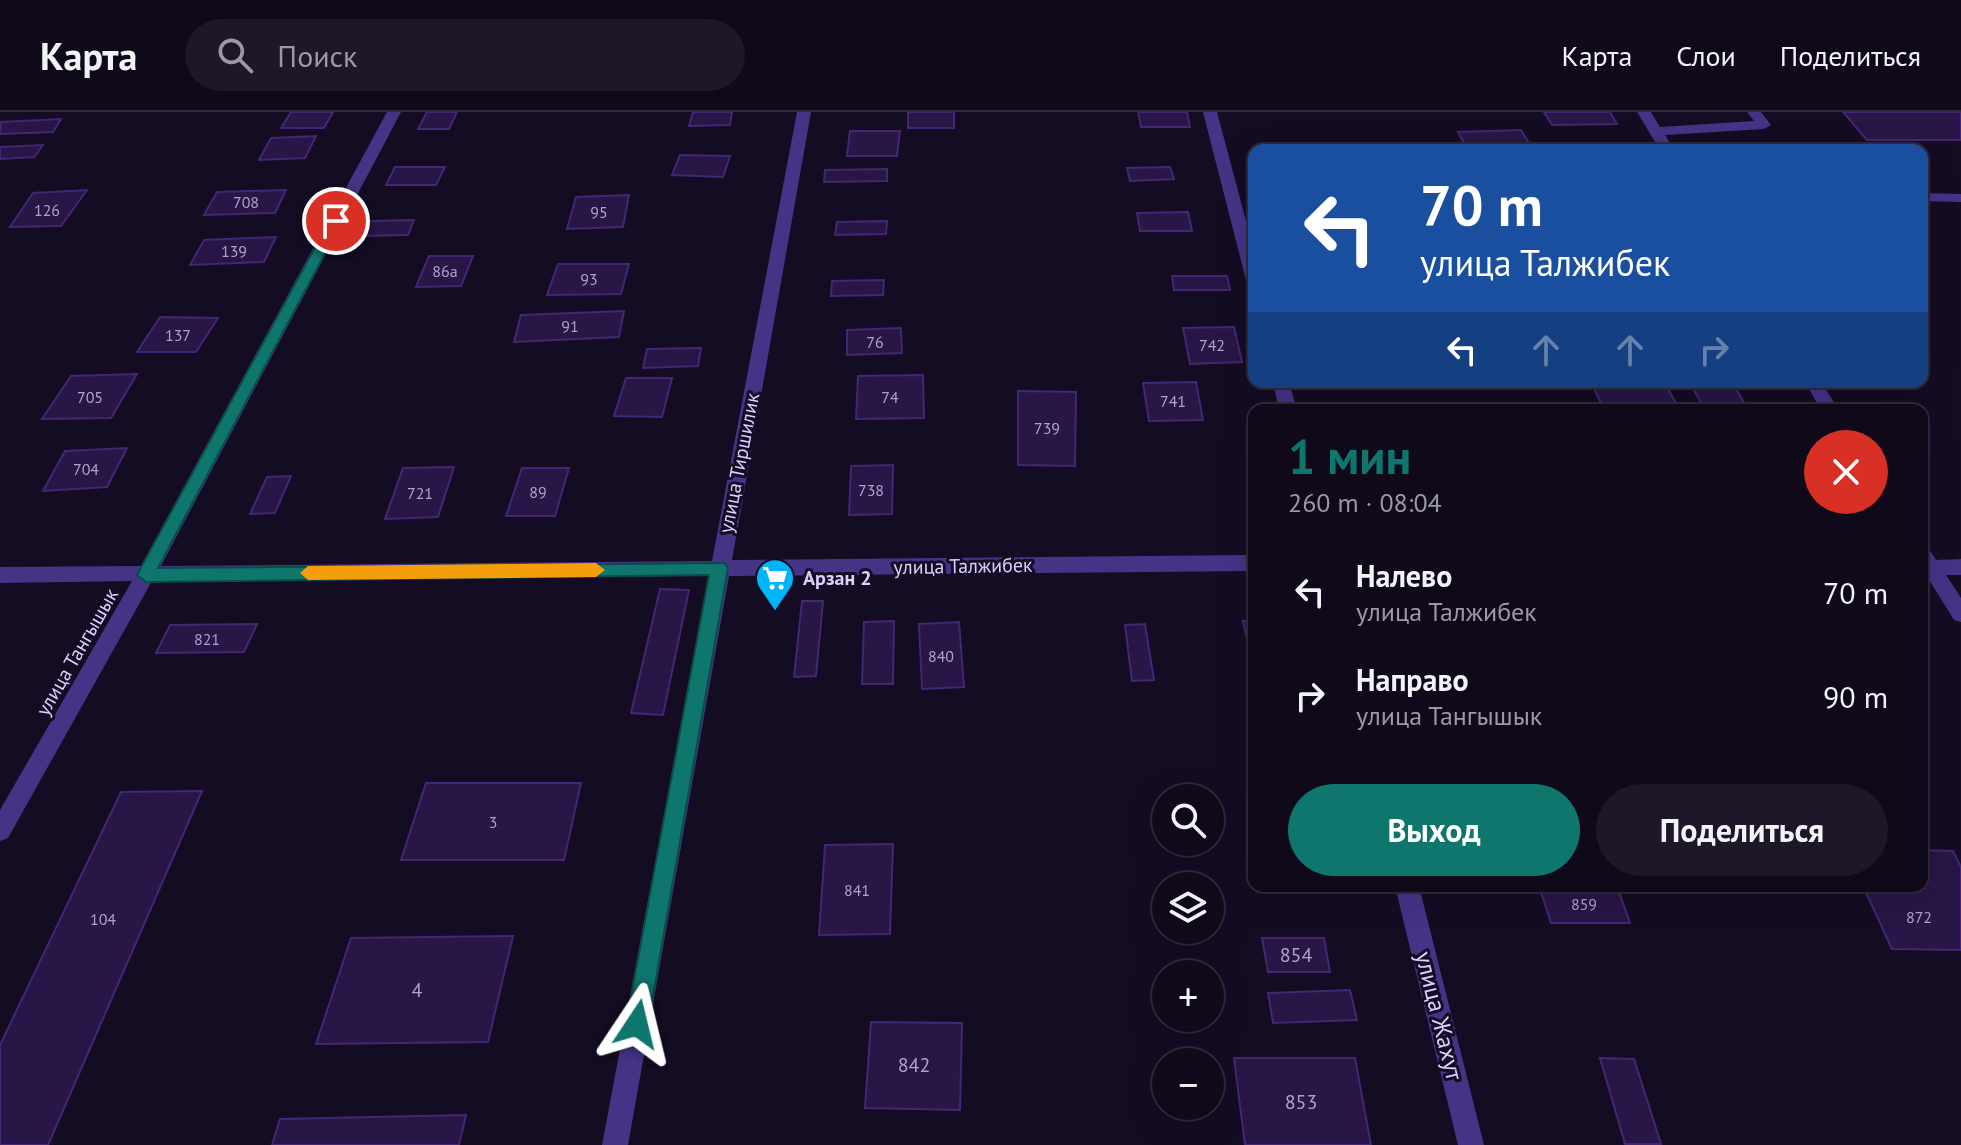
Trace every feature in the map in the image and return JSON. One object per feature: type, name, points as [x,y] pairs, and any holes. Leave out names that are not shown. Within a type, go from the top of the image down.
[{"type":"street","name":"улица Тангышык","points":[[0,831],[146,575],[394,112]]},
{"type":"street","name":"улица Тиршилик","points":[[615,1145],[804,112]]},
{"type":"street","points":[[1210,112],[1248,257]]},
{"type":"street","points":[[1644,112],[1664,144]]},
{"type":"street","points":[[1656,131],[1764,125],[1754,112]]},
{"type":"street","points":[[1928,197],[1961,198]]},
{"type":"street","name":"улица Талжибек","points":[[0,575],[1248,563]]},
{"type":"street","points":[[1928,563],[1961,567]]},
{"type":"street","points":[[1928,567],[1961,614]]},
{"type":"street","name":"улица Жахут","points":[[1408,892],[1471,1145]]},
{"type":"building","points":[[291,112],[333,112],[324,128],[281,128]]},
{"type":"building","points":[[427,112],[457,112],[449,129],[418,129]]},
{"type":"building","points":[[693,112],[732,112],[730,125],[689,126]]},
{"type":"building","points":[[908,112],[954,112],[954,128],[908,128]]},
{"type":"building","points":[[1138,112],[1187,112],[1190,127],[1141,127]]},
{"type":"building","points":[[1544,112],[1610,112],[1617,124],[1552,125]]},
{"type":"building","points":[[1843,112],[1961,112],[1961,140],[1867,140]]},
{"type":"building","points":[[61,119],[53,132],[0,134],[1,122]]},
{"type":"building","points":[[1521,130],[1529,144],[1465,144],[1458,132]]},
{"type":"building","points":[[850,131],[900,131],[897,156],[847,156]]},
{"type":"building","points":[[316,136],[305,158],[259,160],[271,138]]},
{"type":"building","points":[[43,145],[34,157],[0,159],[0,147]]},
{"type":"building","points":[[680,155],[730,156],[723,177],[672,175]]},
{"type":"building","points":[[395,167],[445,167],[436,185],[386,185]]},
{"type":"building","points":[[1170,167],[1174,179],[1130,181],[1127,168]]},
{"type":"building","points":[[887,169],[887,181],[824,182],[825,170]]},
{"type":"building","points":[[87,190],[61,226],[10,227],[33,193]]},
{"type":"building","points":[[286,190],[275,213],[204,215],[217,192]]},
{"type":"building","points":[[629,195],[623,227],[567,229],[576,197]]},
{"type":"building","points":[[1188,212],[1192,231],[1140,231],[1137,213]]},
{"type":"building","points":[[414,220],[408,235],[361,236],[368,221]]},
{"type":"building","points":[[887,221],[886,234],[835,235],[837,222]]},
{"type":"building","points":[[276,237],[264,262],[190,265],[204,240]]},
{"type":"building","points":[[429,256],[473,256],[461,286],[416,287]]},
{"type":"building","points":[[558,264],[629,264],[621,294],[547,295]]},
{"type":"building","points":[[1172,276],[1227,276],[1230,290],[1174,290]]},
{"type":"building","points":[[884,280],[883,295],[831,296],[832,281]]},
{"type":"building","points":[[624,311],[619,337],[514,342],[521,315]]},
{"type":"building","points":[[160,317],[218,318],[196,352],[137,352]]},
{"type":"building","points":[[1234,327],[1242,362],[1190,364],[1183,328]]},
{"type":"building","points":[[901,328],[902,353],[847,355],[847,330]]},
{"type":"building","points":[[701,348],[698,366],[643,368],[647,349]]},
{"type":"building","points":[[137,374],[111,418],[42,419],[71,376]]},
{"type":"building","points":[[923,375],[924,418],[856,419],[858,376]]},
{"type":"building","points":[[626,378],[672,378],[662,417],[614,416]]},
{"type":"building","points":[[1196,382],[1203,420],[1149,421],[1143,383]]},
{"type":"building","points":[[1594,388],[1667,388],[1677,404],[1601,404]]},
{"type":"building","points":[[1692,388],[1736,388],[1745,404],[1702,404]]},
{"type":"building","points":[[1018,391],[1076,392],[1075,466],[1018,465]]},
{"type":"building","points":[[127,448],[107,487],[43,491],[65,451]]},
{"type":"building","points":[[893,465],[892,514],[849,515],[851,466]]},
{"type":"building","points":[[454,467],[438,517],[385,519],[403,468]]},
{"type":"building","points":[[522,468],[569,468],[555,516],[506,516]]},
{"type":"building","points":[[291,476],[275,513],[250,514],[267,477]]},
{"type":"building","points":[[660,589],[689,590],[663,715],[631,713]]},
{"type":"building","points":[[802,601],[823,601],[816,676],[794,677]]},
{"type":"building","points":[[894,621],[893,684],[862,684],[864,622]]},
{"type":"building","points":[[1243,621],[1248,621],[1248,643]]},
{"type":"building","points":[[959,622],[964,687],[922,689],[919,624]]},
{"type":"building","points":[[257,624],[244,652],[156,653],[170,625]]},
{"type":"building","points":[[1145,624],[1154,680],[1132,681],[1125,625]]},
{"type":"building","points":[[426,783],[581,783],[564,860],[401,860]]},
{"type":"building","points":[[202,791],[48,1145],[0,1145],[0,1045],[121,792]]},
{"type":"building","points":[[893,844],[890,934],[819,935],[825,845]]},
{"type":"building","points":[[1928,850],[1953,851],[1961,867],[1961,950],[1892,949],[1866,892],[1928,892]]},
{"type":"building","points":[[1541,892],[1619,892],[1630,923],[1551,923]]},
{"type":"building","points":[[513,936],[488,1042],[316,1044],[351,938]]},
{"type":"building","points":[[1262,938],[1324,938],[1330,972],[1268,972]]},
{"type":"building","points":[[1350,990],[1357,1020],[1273,1023],[1268,993]]},
{"type":"building","points":[[871,1022],[962,1023],[960,1110],[865,1108]]},
{"type":"building","points":[[1234,1058],[1355,1058],[1371,1145],[1245,1145]]},
{"type":"building","points":[[1600,1058],[1634,1059],[1661,1144],[1625,1144]]},
{"type":"building","points":[[466,1115],[459,1145],[272,1145],[280,1119]]},
{"type":"slow traffic","points":[[308,573],[596,570]]},
{"type":"place","name":"Арзан 2","points":[[775,612]]},
{"type":"route","points":[[336,221],[146,575],[719,568],[637,1024]]}]
